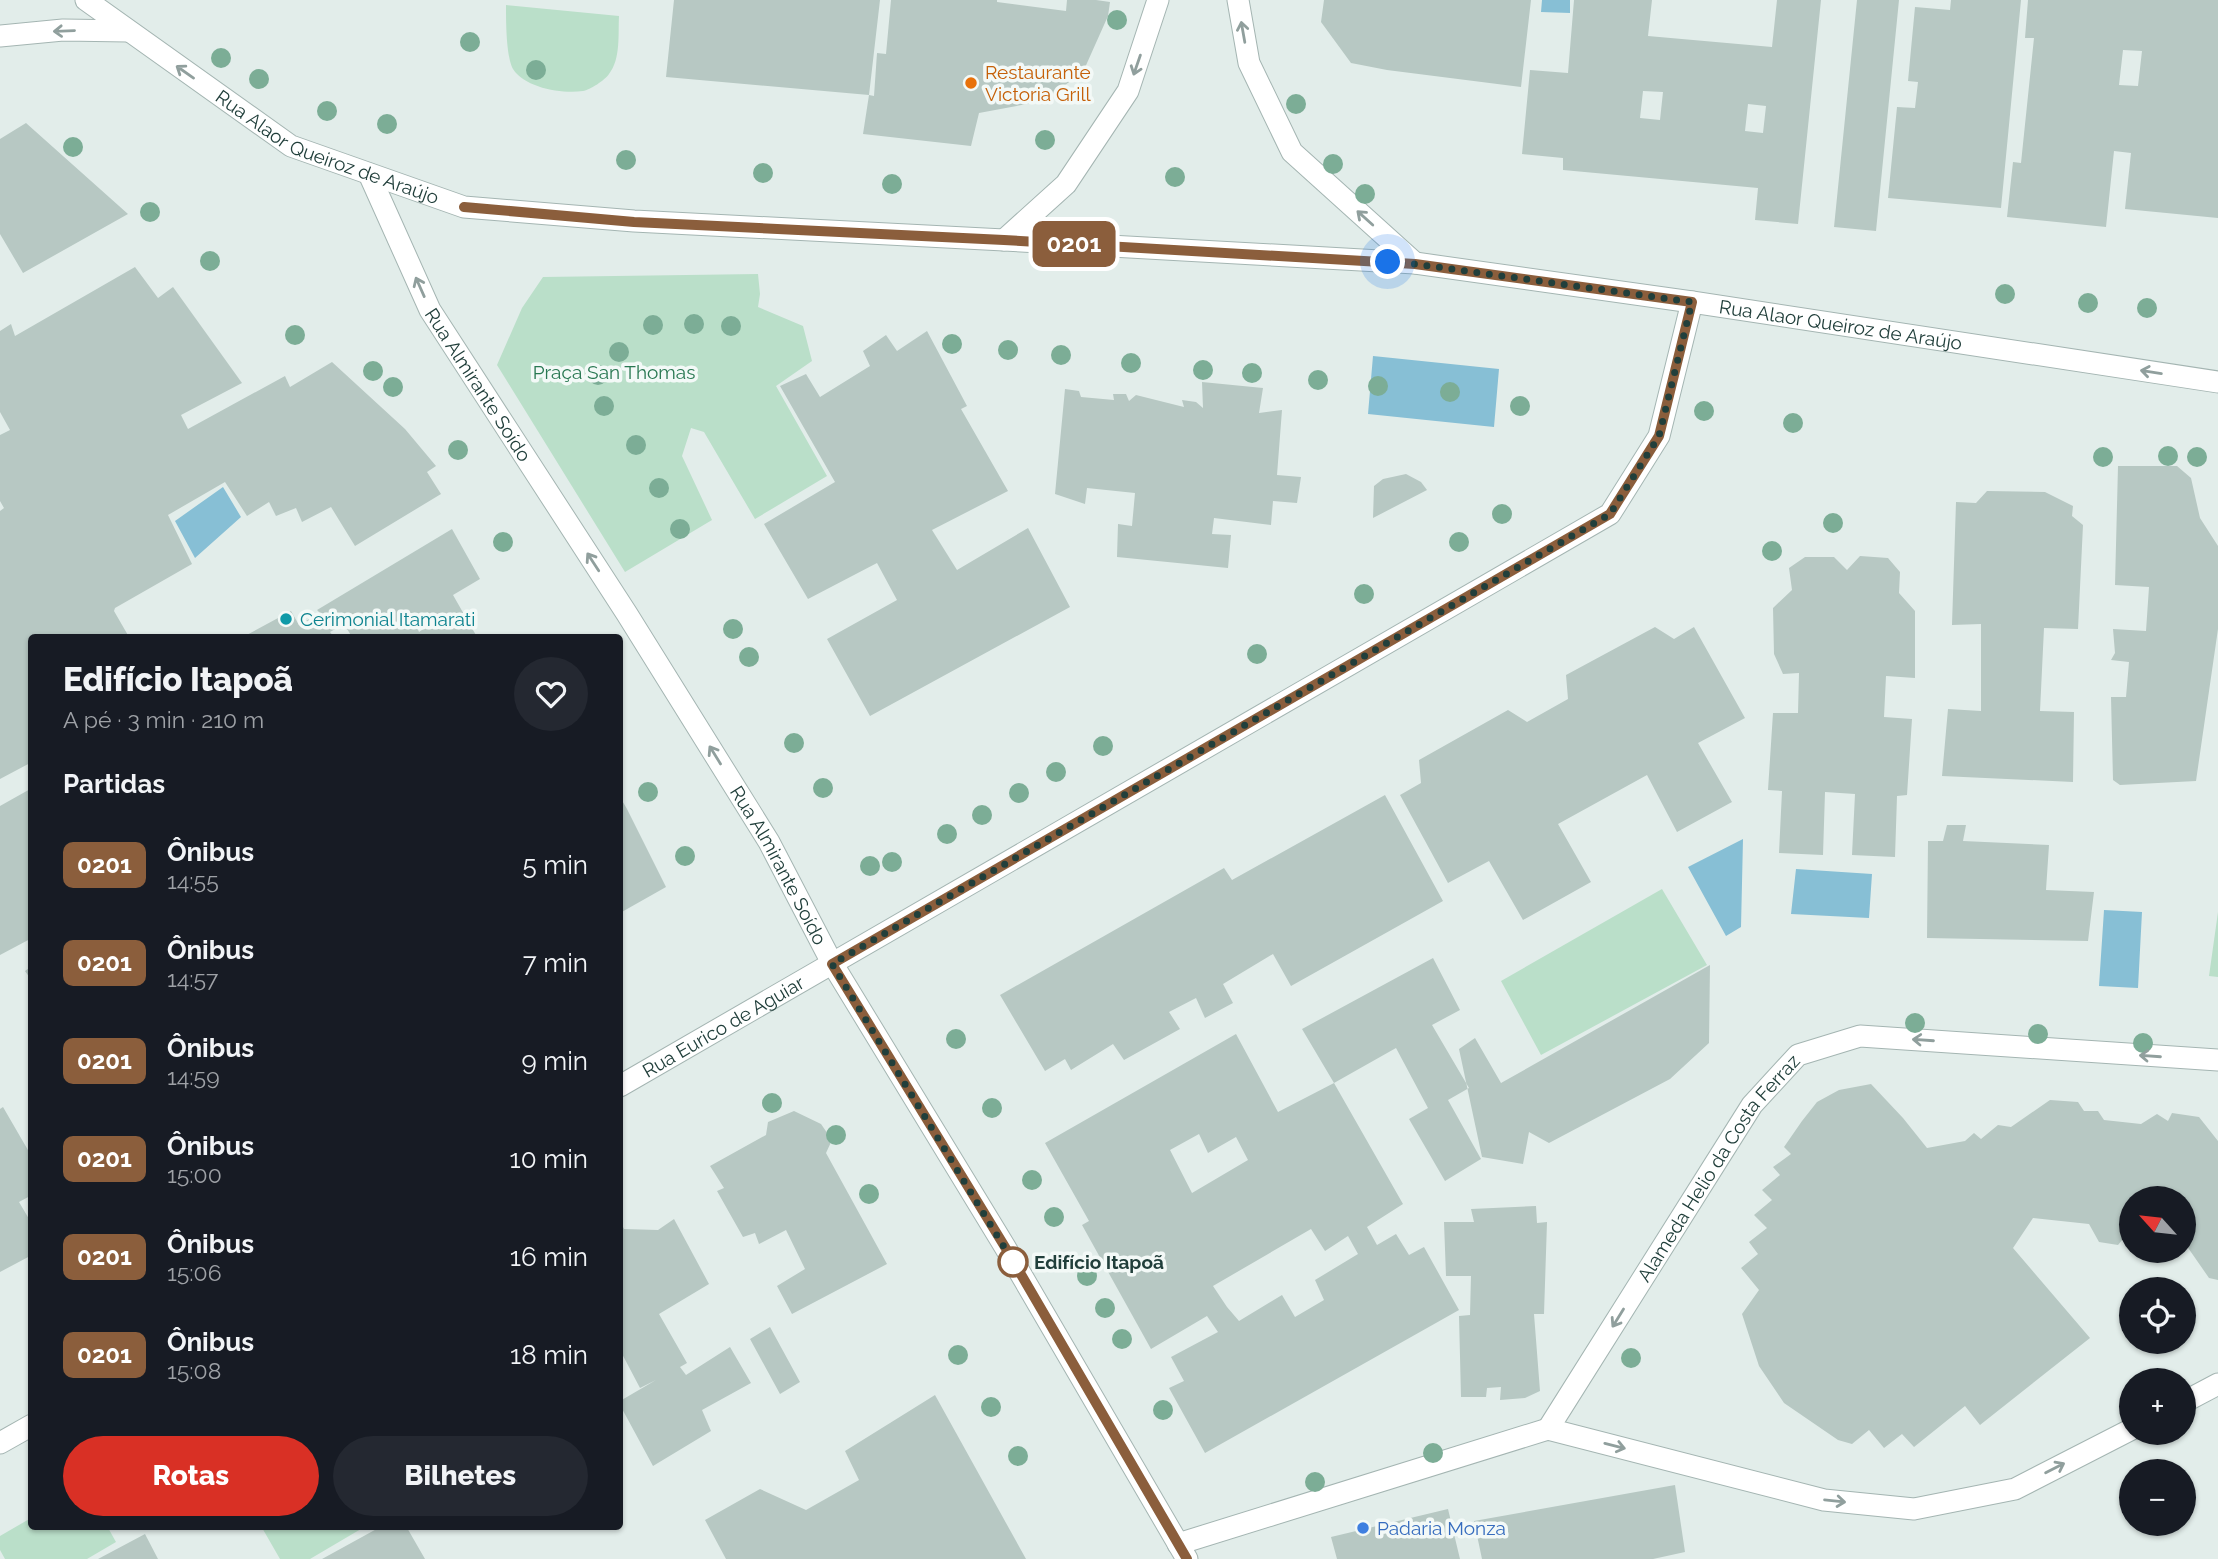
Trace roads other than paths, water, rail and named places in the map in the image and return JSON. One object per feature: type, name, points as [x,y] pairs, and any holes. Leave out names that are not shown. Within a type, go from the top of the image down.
[{"type":"street","name":"Rua Alaor Queiroz de Araújo","points":[[86,0],[291,146],[464,207],[634,222],[1415,264],[1692,302],[2218,382]]},
{"type":"street","points":[[1004,240],[1066,184],[1128,91],[1158,0]]},
{"type":"street","points":[[1238,0],[1249,63],[1293,152],[1415,264]]},
{"type":"street","points":[[0,36],[63,30],[128,31]]},
{"type":"street","name":"Rua Almirante Soído","points":[[369,174],[430,310],[627,614],[769,842],[832,964],[1005,1247],[1183,1551]]},
{"type":"street","name":"Rua Eurico de Aguiar","points":[[623,1084],[1610,514],[1659,436],[1692,302]]},
{"type":"street","name":"Alameda Helio da Costa Ferraz","points":[[1548,1429],[1752,1105],[1798,1055],[1860,1036],[2218,1060]]},
{"type":"street","points":[[2196,1396],[2218,1384]]},
{"type":"street","points":[[0,1443],[28,1427]]},
{"type":"street","points":[[1183,1551],[1548,1429],[1824,1500],[1914,1509],[2015,1489],[2119,1436]]},
{"type":"water","points":[[1542,0],[1570,0],[1570,13],[1541,12]]},
{"type":"water","points":[[1373,356],[1499,369],[1494,427],[1368,414]]},
{"type":"water","points":[[223,487],[241,517],[195,558],[175,521]]},
{"type":"water","points":[[1743,839],[1741,927],[1726,936],[1688,867]]},
{"type":"water","points":[[1796,869],[1872,874],[1869,918],[1791,914]]},
{"type":"water","points":[[2104,910],[2142,912],[2138,988],[2099,986]]},
{"type":"place","name":"Restaurante Victoria Grill","points":[[971,83]]},
{"type":"place","name":"Cerimonial Itamarati","points":[[286,619]]},
{"type":"place","name":"Edifício Itapoã","points":[[1013,1262]]},
{"type":"place","name":"Padaria Monza","points":[[1363,1528]]},
{"type":"park label","name":"Praça San Thomas","points":[[614,372]]}]
